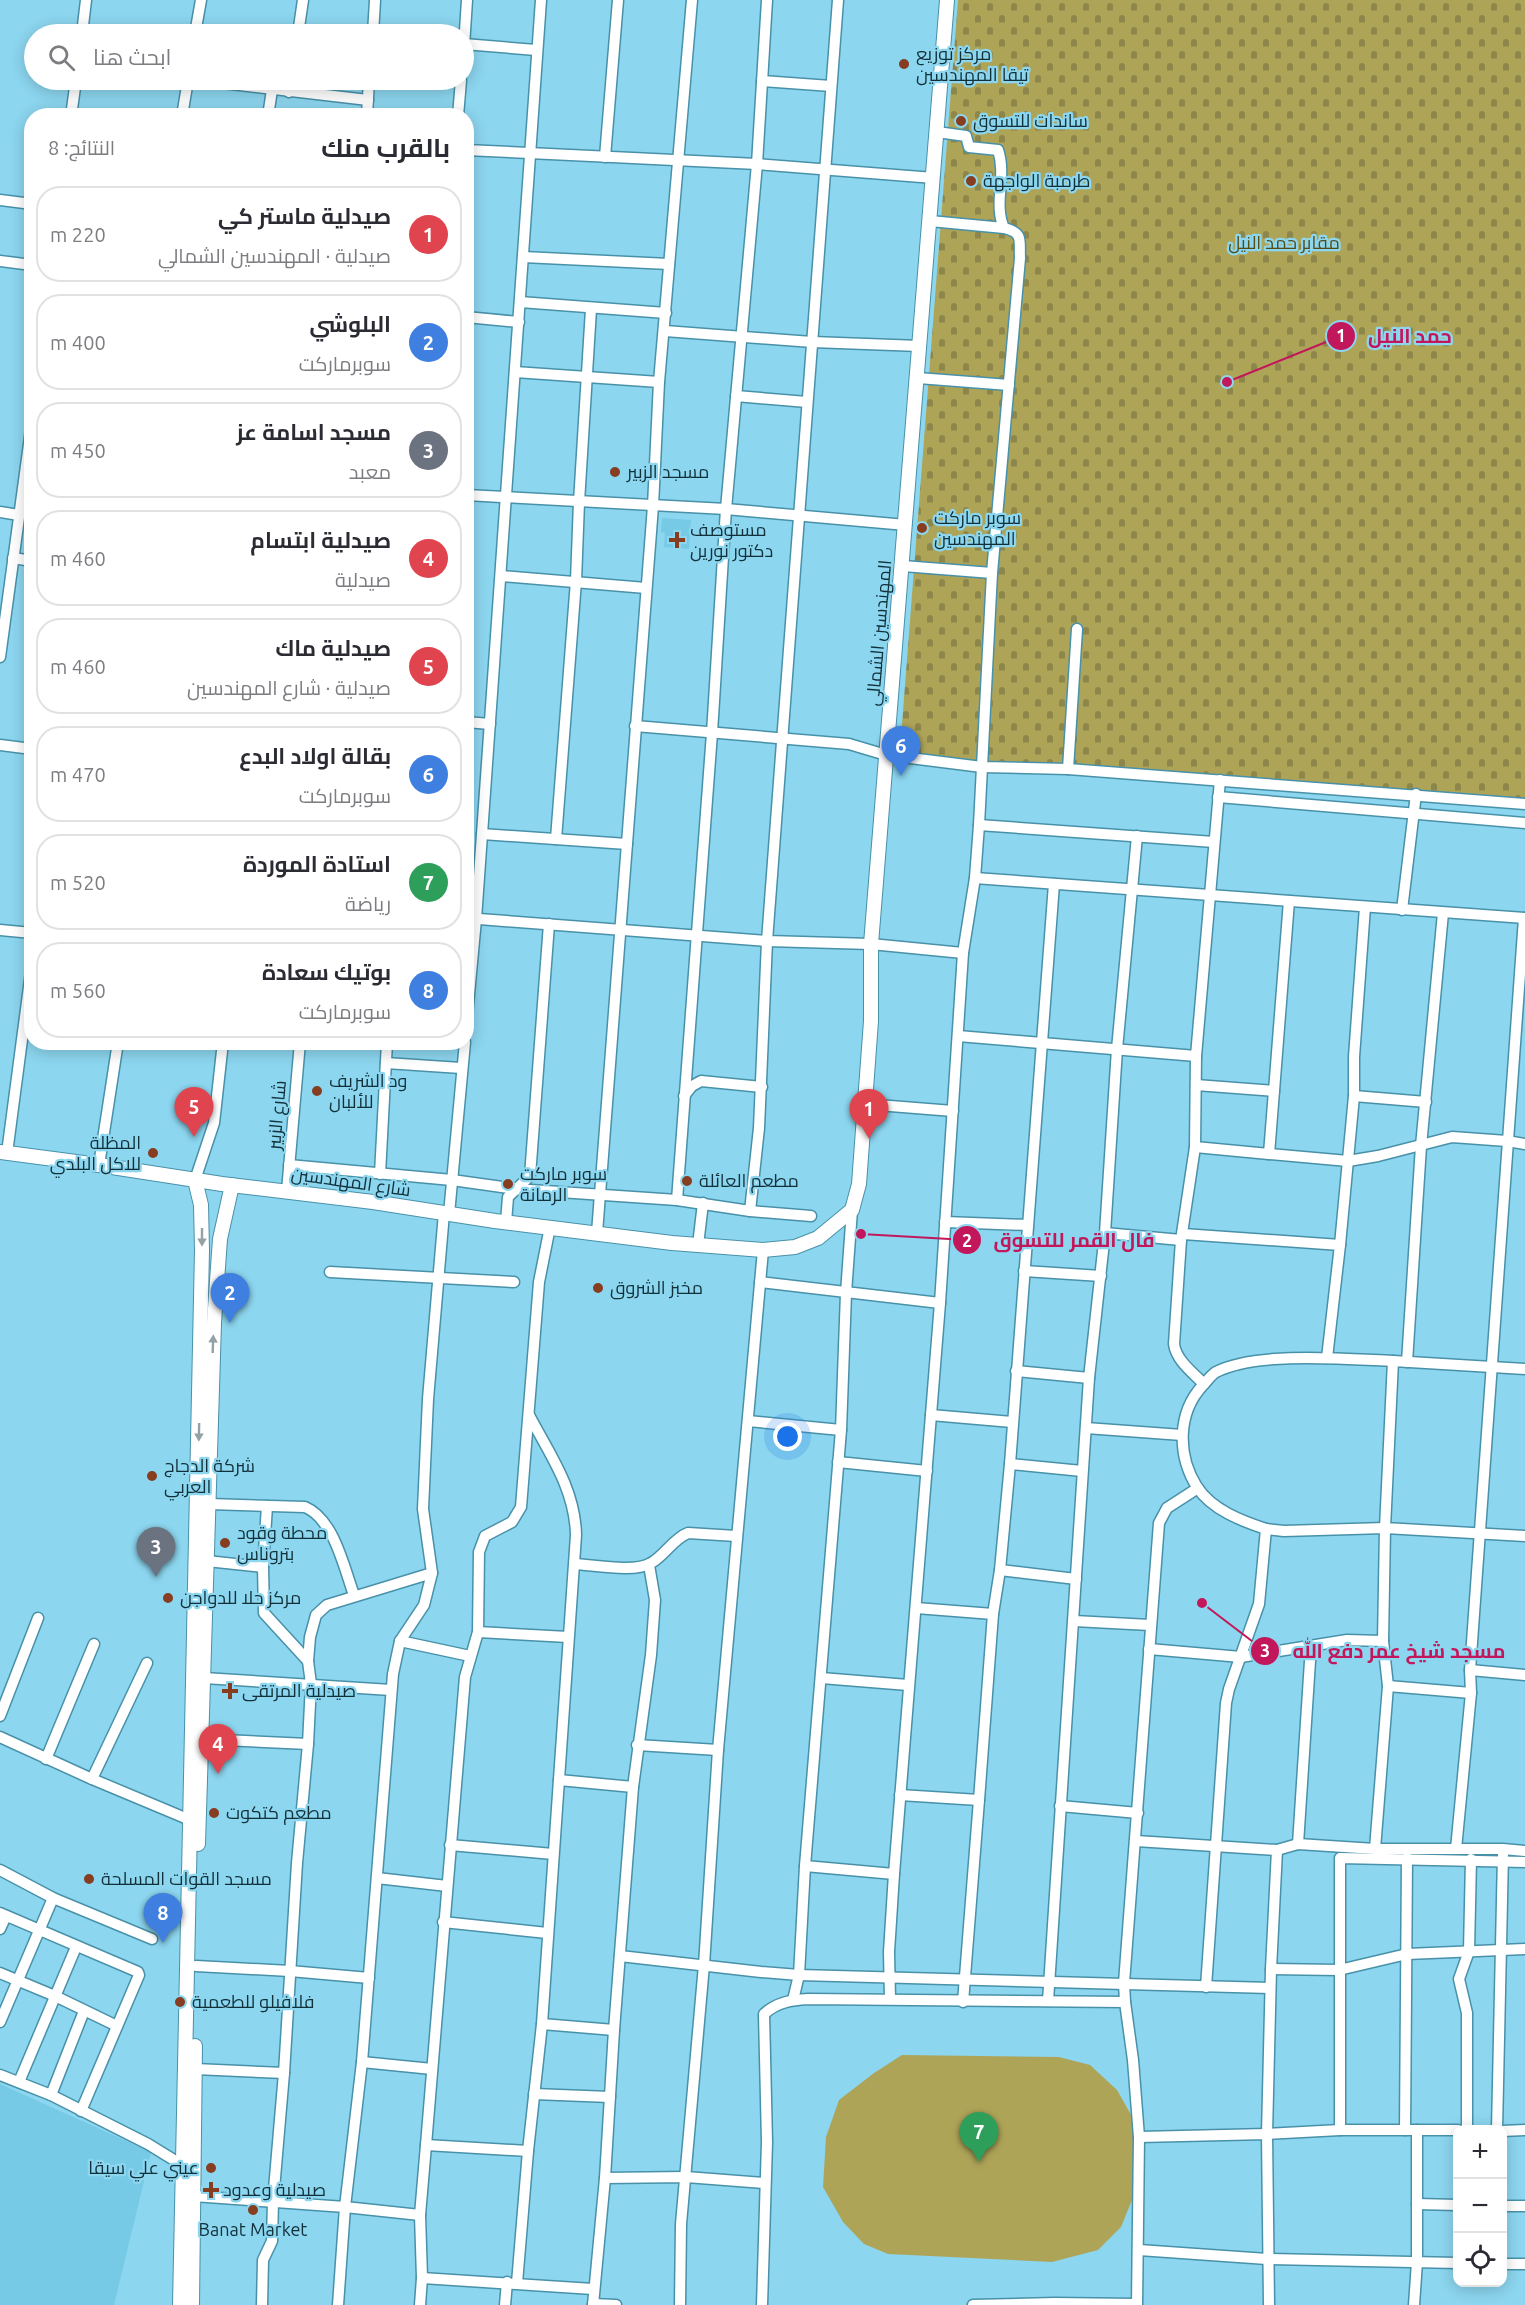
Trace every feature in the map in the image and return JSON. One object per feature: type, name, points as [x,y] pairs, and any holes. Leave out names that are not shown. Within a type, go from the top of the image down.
[{"type":"main road","name":"المهندسين الشمالي","points":[[852,1210],[859,1184],[871,1021],[871,944],[947,0]]},
{"type":"main road","name":"شارع المهندسين","points":[[3,1153],[99,1164],[195,1180],[506,1222],[698,1245]]},
{"type":"main road","points":[[180,2305],[195,2069],[194,1820],[202,1740],[204,1678],[207,1561],[202,1538],[209,1504],[201,1205],[195,1180]]},
{"type":"main road","points":[[192,2305],[193,2196],[188,2169],[194,1820],[206,1384],[220,1239],[232,1185]]},
{"type":"main road","points":[[698,1245],[763,1250],[795,1247],[811,1242],[832,1229],[852,1210]]},
{"type":"street","points":[[83,24],[86,0]]},
{"type":"street","points":[[197,24],[201,0]]},
{"type":"street","points":[[299,24],[303,0]]},
{"type":"street","points":[[374,24],[375,0]]},
{"type":"street","points":[[465,24],[467,0]]},
{"type":"street","points":[[474,896],[482,834],[541,0]]},
{"type":"street","points":[[605,157],[618,0]]},
{"type":"street","points":[[597,1233],[653,506],[659,382],[692,0]]},
{"type":"street","points":[[676,1200],[712,733],[726,509],[757,164],[767,0]]},
{"type":"street","points":[[750,1211],[762,1086],[767,941],[838,0]]},
{"type":"street","points":[[474,46],[536,50]]},
{"type":"street","points":[[762,81],[831,86]]},
{"type":"street","points":[[72,108],[75,90]]},
{"type":"street","points":[[183,108],[186,90]]},
{"type":"street","points":[[269,108],[272,90],[368,100]]},
{"type":"street","points":[[368,90],[368,108]]},
{"type":"street","points":[[459,108],[460,90]]},
{"type":"street","points":[[937,132],[966,136],[969,147],[998,150],[1002,164],[1000,219],[1004,228]]},
{"type":"street","points":[[474,150],[757,164],[934,178]]},
{"type":"street","points":[[0,200],[24,203]]},
{"type":"street","points":[[890,2000],[894,1874],[908,1685],[940,1303],[963,953],[975,878],[992,573],[1020,258],[1019,235],[1016,231],[930,221]]},
{"type":"street","points":[[523,257],[669,264]]},
{"type":"street","points":[[0,261],[24,264]]},
{"type":"street","points":[[520,302],[666,313]]},
{"type":"street","points":[[556,839],[576,581],[591,309]]},
{"type":"street","points":[[474,318],[519,322]]},
{"type":"street","points":[[665,331],[812,342],[920,346]]},
{"type":"street","points":[[515,372],[659,382]]},
{"type":"street","points":[[918,378],[1009,385]]},
{"type":"street","points":[[736,396],[807,402]]},
{"type":"street","points":[[0,657],[24,479]]},
{"type":"street","points":[[474,496],[726,509],[906,525]]},
{"type":"street","points":[[0,512],[19,515]]},
{"type":"street","points":[[13,558],[24,560]]},
{"type":"street","points":[[903,566],[992,573]]},
{"type":"street","points":[[501,576],[645,588]]},
{"type":"street","points":[[1068,769],[1077,629]]},
{"type":"street","points":[[474,723],[490,724]]},
{"type":"street","points":[[635,726],[849,744],[886,755],[982,767],[1068,769],[1525,804]]},
{"type":"street","points":[[0,745],[24,748]]},
{"type":"street","points":[[1204,1384],[1180,1360],[1175,1351],[1182,1237],[1195,1147],[1196,1056],[1220,780]]},
{"type":"street","points":[[1402,910],[1416,794]]},
{"type":"street","points":[[1218,797],[1525,822]]},
{"type":"street","points":[[979,825],[1214,842]]},
{"type":"street","points":[[482,834],[627,844]]},
{"type":"street","points":[[1047,2001],[1089,1378],[1105,1233],[1117,1049],[1137,836]]},
{"type":"street","points":[[975,878],[1210,897],[1524,918],[1470,1670],[1471,1694],[1456,1849]]},
{"type":"street","points":[[963,2002],[993,1614],[1000,1570],[1010,1464],[1054,884]]},
{"type":"street","points":[[1269,1154],[1289,901]]},
{"type":"street","points":[[1327,1358],[1354,1096],[1354,1057],[1365,907]]},
{"type":"street","points":[[1407,1362],[1421,1146],[1443,913]]},
{"type":"street","points":[[474,919],[767,941],[871,944],[963,953]]},
{"type":"street","points":[[506,1222],[508,1197],[530,1176],[549,924]]},
{"type":"street","points":[[0,930],[24,932]]},
{"type":"street","points":[[3,1153],[24,1016]]},
{"type":"street","points":[[958,1036],[1196,1056]]},
{"type":"street","points":[[99,1164],[117,1050]]},
{"type":"street","points":[[195,1180],[214,1123],[222,1050]]},
{"type":"street","name":"شارع الزبير","points":[[287,1191],[299,1050]]},
{"type":"street","points":[[380,1174],[387,1050]]},
{"type":"street","points":[[338,2305],[345,2207],[362,2062],[391,1690],[400,1641],[424,1605],[432,1573],[423,1509],[428,1399],[437,1278],[452,1180],[464,1050]]},
{"type":"street","points":[[386,1063],[461,1068]]},
{"type":"street","points":[[684,1096],[692,1086],[701,1081],[762,1086]]},
{"type":"street","points":[[1196,1085],[1274,1091]]},
{"type":"street","points":[[1354,1096],[1426,1102]]},
{"type":"street","points":[[865,1104],[953,1111]]},
{"type":"street","points":[[1195,1147],[1348,1161],[1452,1137],[1525,1144]]},
{"type":"street","points":[[289,1165],[452,1180],[516,1189],[676,1200],[750,1211],[811,1216]]},
{"type":"street","points":[[698,1245],[703,1203]]},
{"type":"street","points":[[793,2000],[799,1975],[805,1866],[841,1430],[846,1293],[852,1210]]},
{"type":"street","points":[[945,1222],[1027,1226]]},
{"type":"street","points":[[420,2305],[422,2278],[420,2215],[443,1922],[465,1677],[478,1632],[480,1545],[485,1536],[512,1522],[519,1511],[539,1282],[550,1227]]},
{"type":"street","points":[[1105,1233],[1340,1245]]},
{"type":"street","points":[[680,2305],[681,2224],[704,1965],[717,1750],[763,1250]]},
{"type":"street","points":[[1024,1271],[1101,1276]]},
{"type":"street","points":[[330,1272],[514,1282]]},
{"type":"street","points":[[760,1282],[940,1303]]},
{"type":"street","points":[[1525,1369],[1327,1358],[1242,1364],[1214,1374],[1194,1395],[1186,1412],[1182,1434],[1188,1466],[1198,1488],[1226,1513],[1266,1529],[1284,1532],[1385,1528],[1525,1536]]},
{"type":"street","points":[[1375,1849],[1388,1686],[1383,1641],[1385,1528],[1393,1361]]},
{"type":"street","points":[[1016,1371],[1089,1378]]},
{"type":"street","points":[[505,2305],[512,2282],[542,2024],[575,1564],[574,1505],[569,1490],[529,1414]]},
{"type":"street","points":[[931,1415],[1012,1422]]},
{"type":"street","points":[[748,1420],[841,1430]]},
{"type":"street","points":[[1086,1428],[1182,1434]]},
{"type":"street","points":[[838,1462],[927,1471]]},
{"type":"street","points":[[1010,1464],[1082,1472]]},
{"type":"street","points":[[973,2305],[1136,2304],[1139,2250],[1139,2137],[1124,1983],[1150,1625],[1161,1516],[1167,1508],[1198,1488]]},
{"type":"street","points":[[209,1504],[305,1507],[313,1510],[330,1530],[354,1595]]},
{"type":"street","points":[[267,1506],[263,1567],[264,1612],[308,1661]]},
{"type":"street","points":[[1206,1987],[1226,1703],[1259,1604],[1266,1529]]},
{"type":"street","points":[[575,1564],[633,1567],[649,1565],[681,1536],[688,1533],[736,1536]]},
{"type":"street","points":[[207,1561],[263,1567]]},
{"type":"street","points":[[616,2305],[593,2304],[593,2289],[605,2178],[633,1787],[651,1655],[655,1600],[649,1565]]},
{"type":"street","points":[[1000,1570],[1076,1579]]},
{"type":"street","points":[[262,2305],[263,2260],[272,2241],[297,1863],[308,1744],[311,1684],[308,1661],[310,1637],[316,1615],[327,1605],[432,1573]]},
{"type":"street","points":[[916,1608],[993,1614]]},
{"type":"street","points":[[0,1716],[38,1618]]},
{"type":"street","points":[[1074,1621],[1150,1625]]},
{"type":"street","points":[[478,1632],[568,1637]]},
{"type":"street","points":[[1149,1649],[1241,1657],[1347,1640],[1383,1641]]},
{"type":"street","points":[[400,1641],[470,1656]]},
{"type":"street","points":[[46,1759],[94,1644]]},
{"type":"street","points":[[1298,1844],[1311,1646]]},
{"type":"street","points":[[92,1779],[147,1663]]},
{"type":"street","points":[[1470,1670],[1525,1675]]},
{"type":"street","points":[[204,1678],[391,1690]]},
{"type":"street","points":[[821,1678],[908,1685]]},
{"type":"street","points":[[1388,1686],[1471,1694]]},
{"type":"street","points":[[0,1737],[92,1779],[194,1820]]},
{"type":"street","points":[[202,1740],[308,1744]]},
{"type":"street","points":[[637,1746],[717,1750]]},
{"type":"street","points":[[559,1780],[633,1787]]},
{"type":"street","points":[[900,1795],[979,1800]]},
{"type":"street","points":[[1060,1806],[1138,1814]]},
{"type":"street","points":[[1136,1841],[1277,1850],[1298,1844],[1375,1849],[1456,1849],[1503,1854],[1525,1862]]},
{"type":"street","points":[[450,1845],[554,1854]]},
{"type":"street","points":[[1269,2305],[1267,2134],[1270,1969],[1277,1850]]},
{"type":"street","points":[[1340,2130],[1340,1858],[1472,1859],[1525,1851]]},
{"type":"street","points":[[1497,2125],[1503,1854]]},
{"type":"street","points":[[1405,2130],[1407,1857]]},
{"type":"street","points":[[1468,2125],[1467,2013],[1460,1979],[1469,1951],[1472,1859]]},
{"type":"street","points":[[805,1866],[894,1874]]},
{"type":"street","points":[[0,1870],[53,1898],[152,1939]]},
{"type":"street","points":[[377,1878],[447,1886]]},
{"type":"street","points":[[0,2022],[53,1898]]},
{"type":"street","points":[[0,1929],[3,1914],[138,1972],[139,1975],[81,2111]]},
{"type":"street","points":[[443,1922],[547,1933]]},
{"type":"street","points":[[19,2082],[76,1947]]},
{"type":"street","points":[[1270,1969],[1339,1970],[1407,1954],[1525,1949]]},
{"type":"street","points":[[621,1956],[799,1975],[1270,1988]]},
{"type":"street","points":[[196,1966],[369,1978]]},
{"type":"street","points":[[0,1973],[117,2026]]},
{"type":"street","points":[[762,2305],[766,2142],[764,2014],[771,2007],[793,2000],[1125,2002]]},
{"type":"street","points":[[51,2095],[84,2011]]},
{"type":"street","points":[[542,2024],[614,2030]]},
{"type":"street","points":[[362,2062],[432,2069]]},
{"type":"street","points":[[195,2069],[284,2073]]},
{"type":"street","points":[[0,2075],[51,2095],[148,2144],[188,2169]]},
{"type":"street","points":[[534,2094],[610,2097]]},
{"type":"street","points":[[1139,2137],[1340,2130],[1453,2130]]},
{"type":"street","points":[[1414,2305],[1417,2262],[1417,2130]]},
{"type":"street","points":[[1507,2131],[1525,2130]]},
{"type":"street","points":[[426,2145],[528,2151]]},
{"type":"street","points":[[605,2178],[686,2176],[764,2183]]},
{"type":"street","points":[[193,2196],[420,2215]]},
{"type":"street","points":[[1417,2204],[1453,2205]]},
{"type":"street","points":[[1507,2206],[1525,2206]]},
{"type":"street","points":[[1139,2250],[1267,2259],[1453,2263]]},
{"type":"street","points":[[1507,2264],[1525,2264]]},
{"type":"street","points":[[422,2278],[593,2289]]},
{"type":"shaded area","name":"مستوصف دكتور نورين","points":[[662,518],[691,520],[689,549],[664,547],[665,533],[661,532]]},
{"type":"shaded area","points":[[0,2084],[151,2152],[114,2305],[0,2305]]},
{"type":"green space","name":"مقابر حمد النيل","points":[[958,0],[1525,0],[1525,806],[899,763]]},
{"type":"green space","points":[[902,2055],[1059,2057],[1090,2065],[1117,2090],[1134,2120],[1132,2200],[1121,2227],[1098,2250],[1052,2262],[888,2254],[864,2244],[843,2222],[823,2187],[826,2137],[839,2100]]},
{"type":"place","name":"مركز توزيع تيقا المهندسين","points":[[904,64]]},
{"type":"place","name":"ساندات للتسوق","points":[[961,121]]},
{"type":"place","name":"طرمبة الواجهة","points":[[971,181]]},
{"type":"place","name":"حمد النيل","points":[[1227,382]]},
{"type":"place","name":"مسجد الزبير","points":[[615,472]]},
{"type":"place","name":"سوبر ماركت المهندسين","points":[[922,528]]},
{"type":"place","name":"مستوصف دكتور نورين","points":[[677,540]]},
{"type":"place","name":"بقالة اولاد البدع","points":[[901,776]]},
{"type":"place","name":"ود الشريف للألبان","points":[[317,1091]]},
{"type":"place","name":"صيدلية ماك","points":[[194,1137]]},
{"type":"place","name":"صيدلية ماستر كي","points":[[869,1139]]},
{"type":"place","name":"المظلة للاكل البلدي","points":[[153,1153]]},
{"type":"place","name":"مطعم العائلة","points":[[687,1181]]},
{"type":"place","name":"سوبر ماركت الرمانة","points":[[508,1184]]},
{"type":"place","name":"فال القمر للتسوق","points":[[861,1234]]},
{"type":"place","name":"مخبز الشروق","points":[[598,1288]]},
{"type":"place","name":"البلوشي","points":[[230,1323]]},
{"type":"place","name":"شركة الدجاج العربي","points":[[152,1476]]},
{"type":"place","name":"محطة وقود بتروناس","points":[[225,1543]]},
{"type":"place","name":"مسجد اسامة عز","points":[[156,1577]]},
{"type":"place","name":"مركز حلا للدواجن","points":[[168,1598]]},
{"type":"place","name":"مسجد شيخ عمر دفع الله","points":[[1202,1603]]},
{"type":"place","name":"صيدلية المرتقى","points":[[230,1691]]},
{"type":"place","name":"صيدلية ابتسام","points":[[218,1774]]},
{"type":"place","name":"مطعم كتكوت","points":[[214,1813]]},
{"type":"place","name":"مسجد القوات المسلحة","points":[[89,1879]]},
{"type":"place","name":"بوتيك سعادة","points":[[163,1943]]},
{"type":"place","name":"فلافيلو للطعمية","points":[[180,2002]]},
{"type":"place","name":"استادة الموردة","points":[[979,2162]]},
{"type":"place","name":"عيني علي سيقا","points":[[211,2168]]},
{"type":"place","name":"صيدلية وعدود","points":[[211,2190]]},
{"type":"place","name":"Banat Market","points":[[253,2210]]}]
